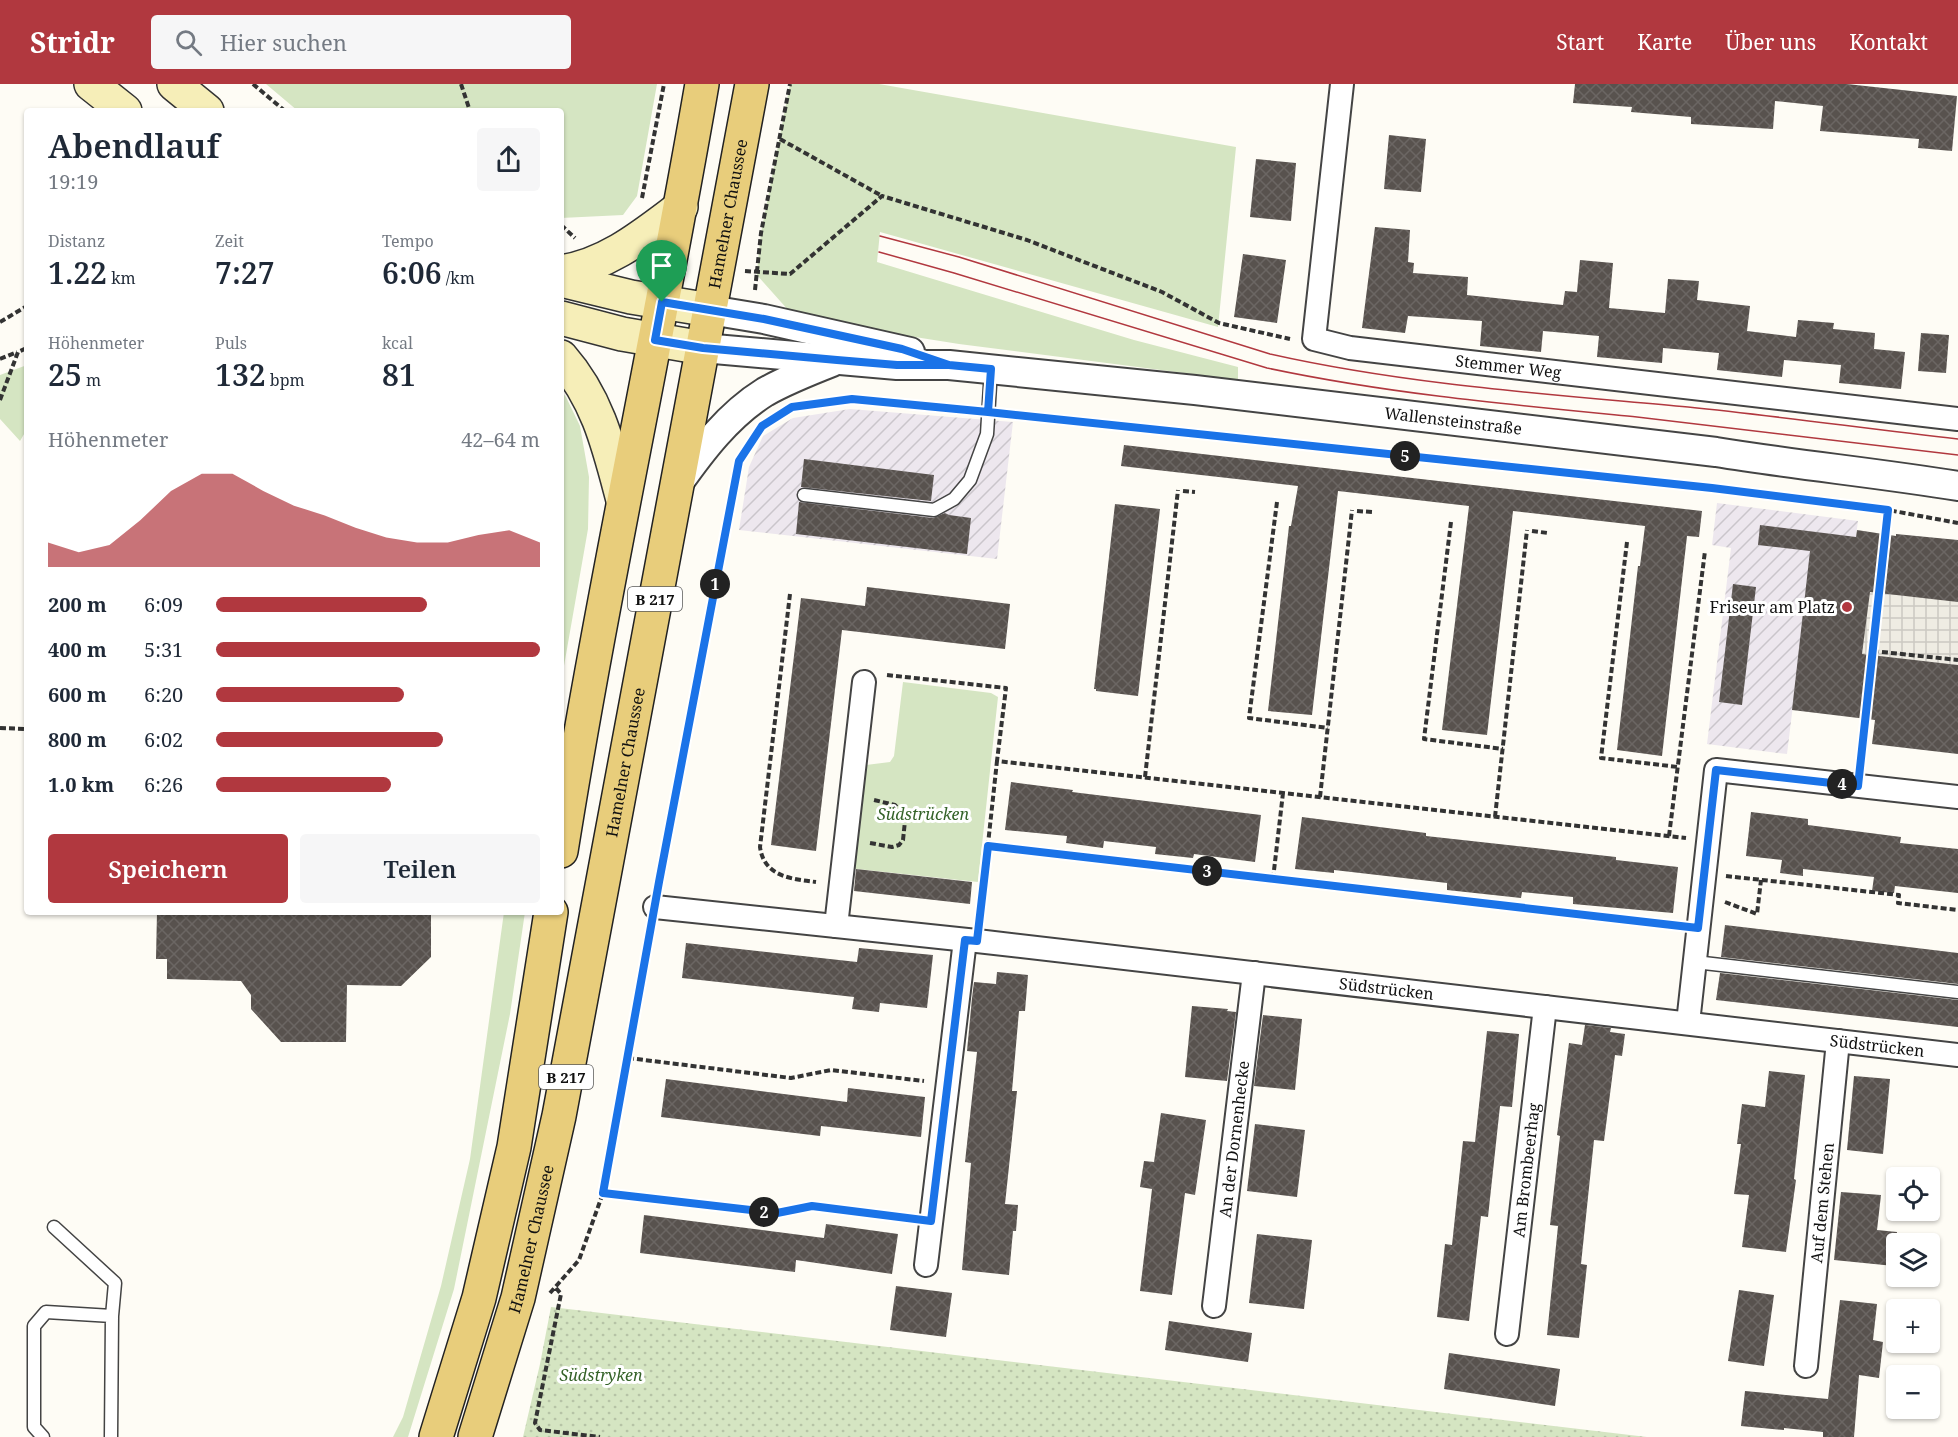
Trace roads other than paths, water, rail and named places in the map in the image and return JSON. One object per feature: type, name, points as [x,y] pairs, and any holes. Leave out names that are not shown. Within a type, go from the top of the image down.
[{"type":"main road","points":[[91,84],[121,108]]},
{"type":"main road","points":[[174,84],[203,108]]},
{"type":"main road","name":"B 217","points":[[564,832],[594,655],[681,207],[702,84]]},
{"type":"main road","name":"Hamelner Chaussee","points":[[475,1437],[518,1298],[559,1116],[752,84]]},
{"type":"main road","points":[[564,272],[575,270],[607,258],[681,207]]},
{"type":"main road","points":[[564,281],[631,297],[710,310]]},
{"type":"main road","points":[[564,319],[601,329],[703,348]]},
{"type":"main road","points":[[564,361],[594,405],[609,447],[623,500]]},
{"type":"main road","name":"B 217","points":[[436,1437],[480,1298],[514,1148],[551,915]]},
{"type":"street","name":"Stemmer Weg","points":[[1342,84],[1314,339],[1350,348],[1958,419]]},
{"type":"street","name":"Wallensteinstraße","points":[[710,310],[764,319],[902,349],[949,365]]},
{"type":"street","name":"Wallensteinstraße","points":[[703,348],[897,365],[949,365],[1195,390],[1716,452],[1958,486]]},
{"type":"street","points":[[677,486],[699,454],[731,418],[747,405],[796,376],[837,360]]},
{"type":"street","points":[[836,926],[864,682]]},
{"type":"street","points":[[1688,1023],[1716,770],[1958,797]]},
{"type":"street","name":"Südstrücken","points":[[655,907],[971,940],[1958,1054]]},
{"type":"street","points":[[926,1265],[948,1084],[971,940]]},
{"type":"street","name":"An der Dornenhecke","points":[[1214,1306],[1254,973]]},
{"type":"street","name":"Am Brombeerhag","points":[[1507,1334],[1545,1007]]},
{"type":"street","name":"Auf dem Stehen","points":[[1806,1366],[1838,1041]]},
{"type":"lane","points":[[804,495],[934,510],[954,499],[970,480],[987,434],[991,369]]},
{"type":"lane","points":[[1695,962],[1958,992]]},
{"type":"lane","points":[[54,1227],[115,1282],[112,1316],[111,1437]]},
{"type":"lane","points":[[43,1437],[34,1427],[34,1326],[46,1312],[112,1316]]},
{"type":"tram line","points":[[880,236],[959,257],[1270,354],[1322,365],[1426,381],[1722,411],[1958,439]]},
{"type":"tram line","points":[[879,252],[1267,368],[1313,377],[1451,398],[1637,417],[1958,455]]},
{"type":"place","name":"Friseur am Platz","points":[[1847,607]]},
{"type":"park label","name":"Südstryken","points":[[601,1375]]}]
